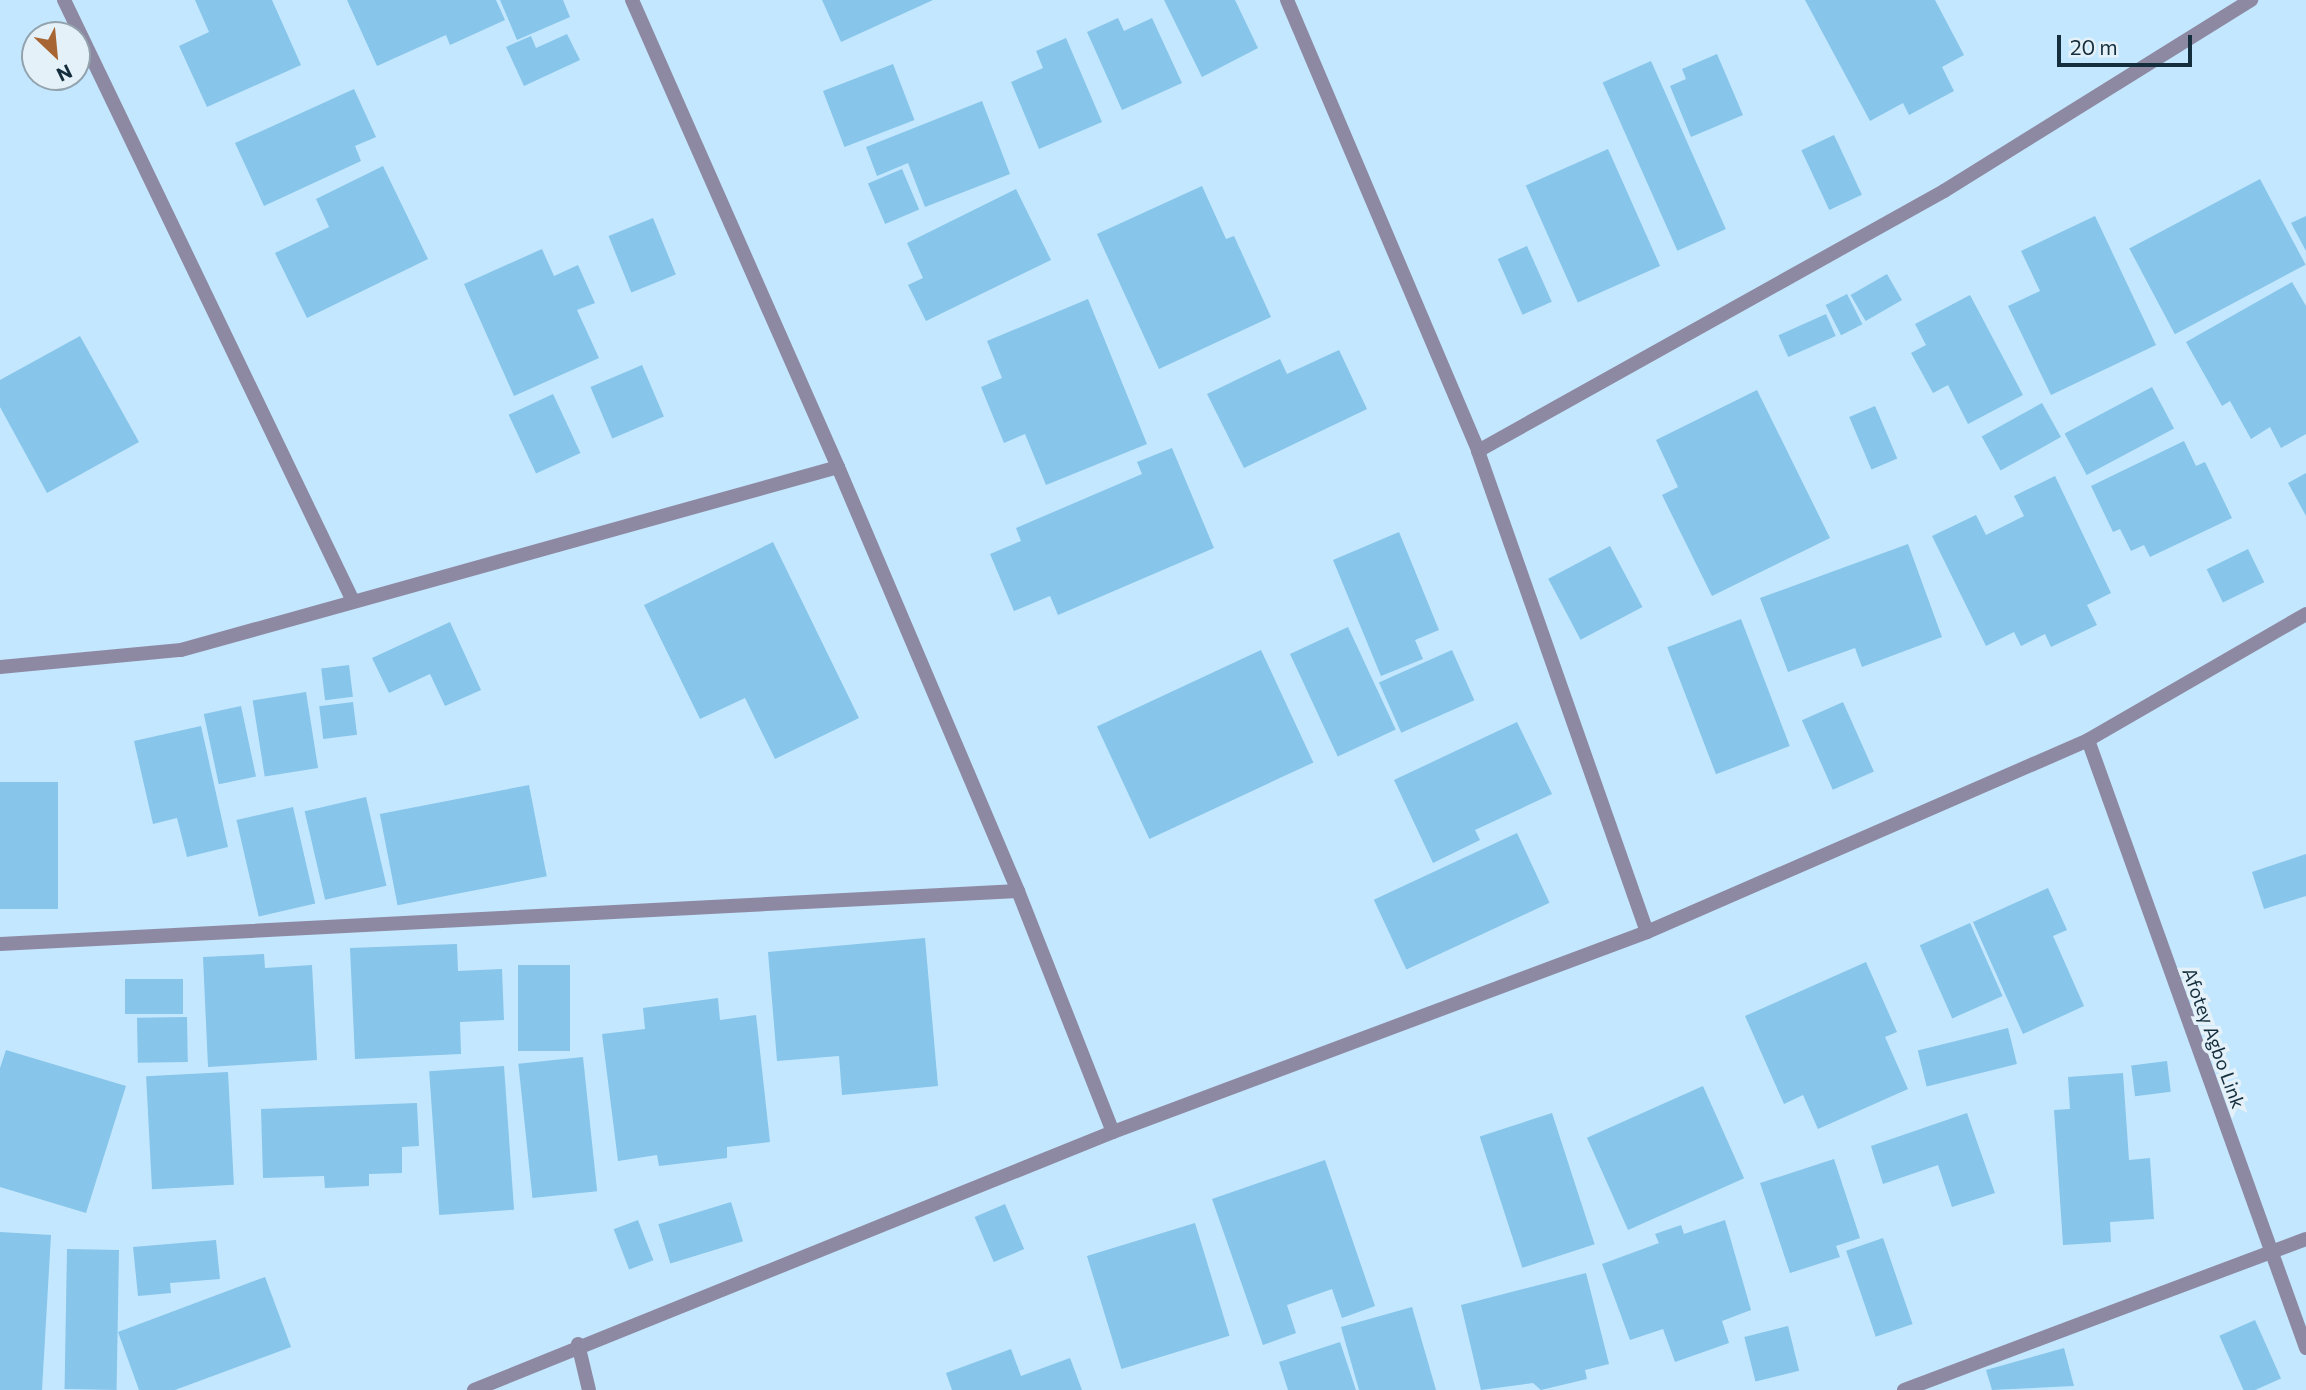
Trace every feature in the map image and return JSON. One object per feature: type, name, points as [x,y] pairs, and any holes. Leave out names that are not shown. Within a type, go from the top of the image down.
[{"type":"street","points":[[64,0],[353,600]]},
{"type":"street","points":[[632,0],[838,467],[1018,891],[1113,1132]]},
{"type":"street","points":[[1287,0],[1478,451],[1647,932]]},
{"type":"street","points":[[1478,451],[1944,191],[2251,0]]},
{"type":"street","points":[[0,667],[181,650],[838,467]]},
{"type":"street","points":[[474,1390],[578,1344],[1113,1132],[1647,932],[2088,740],[2306,614]]},
{"type":"street","name":"Afotey Agbo Link","points":[[2088,740],[2306,1348]]},
{"type":"street","points":[[0,944],[1018,891]]},
{"type":"street","points":[[1904,1390],[2271,1255],[2306,1239]]},
{"type":"street","points":[[578,1344],[589,1390]]},
{"type":"building","points":[[195,0],[272,0],[301,65],[207,107],[179,46],[209,32]]},
{"type":"building","points":[[347,0],[496,0],[505,20],[450,45],[446,35],[377,66]]},
{"type":"building","points":[[500,0],[563,0],[570,17],[517,40]]},
{"type":"building","points":[[822,0],[933,0],[841,42]]},
{"type":"building","points":[[1164,0],[1235,0],[1258,48],[1202,77]]},
{"type":"building","points":[[1805,0],[1935,0],[1964,55],[1942,67],[1954,91],[1909,115],[1903,103],[1870,121]]},
{"type":"building","points":[[1118,18],[1124,31],[1152,18],[1182,83],[1122,110],[1087,32]]},
{"type":"building","points":[[567,34],[580,60],[524,86],[506,47],[531,36],[536,48]]},
{"type":"building","points":[[1066,38],[1102,122],[1039,149],[1011,82],[1043,68],[1036,51]]},
{"type":"building","points":[[1717,54],[1743,115],[1691,137],[1670,86],[1686,79],[1682,69]]},
{"type":"building","points":[[1651,61],[1726,229],[1677,251],[1603,83]]},
{"type":"building","points":[[893,64],[915,120],[844,147],[823,91]]},
{"type":"building","points":[[354,89],[376,137],[355,146],[361,161],[264,206],[235,143]]},
{"type":"building","points":[[982,101],[1010,174],[925,207],[908,163],[877,176],[866,147]]},
{"type":"building","points":[[1834,135],[1862,195],[1829,210],[1801,150]]},
{"type":"building","points":[[1608,149],[1660,266],[1578,303],[1526,186]]},
{"type":"building","points":[[383,166],[428,259],[307,318],[275,253],[329,227],[316,199]]},
{"type":"building","points":[[902,169],[919,210],[885,224],[868,183]]},
{"type":"building","points":[[2260,179],[2306,265],[2175,334],[2129,248]]},
{"type":"building","points":[[1202,186],[1226,239],[1234,236],[1271,317],[1159,369],[1097,234]]},
{"type":"building","points":[[1016,189],[1051,260],[926,321],[908,285],[923,278],[907,243]]},
{"type":"building","points":[[2095,216],[2156,345],[2051,395],[2008,306],[2040,291],[2021,251]]},
{"type":"building","points":[[2306,216],[2306,251],[2291,223]]},
{"type":"building","points":[[653,218],[676,275],[631,293],[608,236]]},
{"type":"building","points":[[1527,246],[1552,302],[1523,315],[1498,259]]},
{"type":"building","points":[[542,249],[554,276],[578,265],[595,303],[577,310],[599,358],[514,396],[464,284]]},
{"type":"building","points":[[1887,274],[1902,300],[1866,321],[1851,295]]},
{"type":"building","points":[[2292,282],[2306,306],[2306,434],[2281,448],[2270,427],[2251,439],[2230,401],[2222,406],[2186,342]]},
{"type":"building","points":[[1847,294],[1862,324],[1841,335],[1826,305]]},
{"type":"building","points":[[1970,295],[2023,395],[1968,424],[1948,385],[1933,393],[1911,353],[1926,345],[1915,324]]},
{"type":"building","points":[[1088,299],[1147,444],[1046,485],[1025,434],[1004,443],[981,387],[1002,378],[987,341]]},
{"type":"building","points":[[1826,314],[1836,336],[1788,357],[1778,335]]},
{"type":"building","points":[[80,336],[139,442],[47,493],[0,407],[0,380]]},
{"type":"building","points":[[1339,350],[1367,409],[1244,468],[1207,394],[1280,359],[1287,374]]},
{"type":"building","points":[[642,365],[664,417],[612,438],[590,387]]},
{"type":"building","points":[[2152,387],[2174,428],[2087,475],[2065,433]]},
{"type":"building","points":[[1757,390],[1830,538],[1712,596],[1662,495],[1678,487],[1656,440]]},
{"type":"building","points":[[553,394],[580,453],[536,474],[509,415]]},
{"type":"building","points":[[2042,403],[2061,437],[2001,471],[1982,436]]},
{"type":"building","points":[[1875,406],[1897,458],[1871,469],[1849,417]]},
{"type":"building","points":[[2184,441],[2196,466],[2205,462],[2232,518],[2150,557],[2144,545],[2131,551],[2120,529],[2113,532],[2091,486]]},
{"type":"building","points":[[1172,448],[1214,548],[1058,615],[1050,596],[1014,611],[990,554],[1021,541],[1016,528],[1142,474],[1137,462]]},
{"type":"building","points":[[2306,473],[2306,516],[2288,483]]},
{"type":"building","points":[[2055,476],[2111,593],[2087,605],[2097,625],[2051,647],[2045,634],[2021,646],[2014,632],[1986,646],[1932,536],[1976,515],[1986,535],[2024,516],[2014,496]]},
{"type":"building","points":[[1399,532],[1439,630],[1415,640],[1423,659],[1381,676],[1333,560]]},
{"type":"building","points":[[773,542],[859,718],[775,759],[745,698],[700,719],[644,605]]},
{"type":"building","points":[[1908,544],[1942,637],[1862,667],[1855,648],[1788,672],[1760,598]]},
{"type":"building","points":[[1610,546],[1642,607],[1581,640],[1548,579]]},
{"type":"building","points":[[2248,549],[2264,582],[2223,602],[2207,569]]},
{"type":"building","points":[[1741,619],[1790,746],[1716,774],[1667,647]]},
{"type":"building","points":[[450,622],[481,690],[445,706],[430,674],[389,693],[372,658]]},
{"type":"building","points":[[1348,627],[1396,729],[1338,756],[1290,654]]},
{"type":"building","points":[[1261,650],[1313,762],[1149,839],[1097,726]]},
{"type":"building","points":[[1452,650],[1474,700],[1401,733],[1379,683]]},
{"type":"building","points":[[349,665],[353,697],[325,700],[321,668]]},
{"type":"building","points":[[306,692],[318,768],[265,776],[253,700]]},
{"type":"building","points":[[353,702],[357,735],[323,739],[319,706]]},
{"type":"building","points":[[1843,702],[1874,771],[1833,790],[1802,720]]},
{"type":"building","points":[[241,706],[256,776],[219,784],[204,714]]},
{"type":"building","points":[[1517,722],[1552,794],[1475,830],[1480,840],[1433,863],[1394,780]]},
{"type":"building","points":[[201,726],[228,847],[187,857],[177,818],[153,824],[134,741]]},
{"type":"building","points":[[0,782],[58,782],[58,909],[0,909]]},
{"type":"building","points":[[529,785],[547,876],[398,905],[380,814]]},
{"type":"building","points":[[366,797],[386,886],[325,900],[305,811]]},
{"type":"building","points":[[293,807],[315,903],[259,917],[236,820]]},
{"type":"building","points":[[1517,833],[1550,903],[1406,970],[1374,900]]},
{"type":"building","points":[[2306,854],[2306,896],[2264,909],[2252,872]]},
{"type":"building","points":[[2048,888],[2067,930],[2053,936],[2084,1006],[2023,1034],[1973,922]]},
{"type":"building","points":[[1970,923],[2003,996],[1952,1018],[1920,945]]},
{"type":"building","points":[[925,938],[938,1086],[842,1095],[839,1056],[777,1061],[768,952]]},
{"type":"building","points":[[457,944],[458,971],[502,969],[504,1020],[460,1022],[461,1054],[355,1059],[350,948]]},
{"type":"building","points":[[264,954],[265,968],[312,965],[317,1060],[208,1067],[203,957]]},
{"type":"building","points":[[1866,962],[1897,1032],[1885,1037],[1908,1089],[1818,1129],[1803,1095],[1784,1104],[1745,1016]]},
{"type":"building","points":[[518,965],[570,965],[570,1051],[518,1051]]},
{"type":"building","points":[[125,979],[183,979],[183,1014],[125,1014]]},
{"type":"building","points":[[718,998],[720,1020],[756,1015],[770,1142],[727,1147],[727,1158],[659,1166],[657,1155],[618,1161],[602,1034],[645,1029],[643,1008]]},
{"type":"building","points":[[187,1017],[188,1062],[138,1063],[137,1018]]},
{"type":"building","points":[[2008,1028],[2017,1064],[1927,1086],[1918,1050]]},
{"type":"building","points":[[6,1050],[126,1086],[86,1213],[0,1187],[0,1068]]},
{"type":"building","points":[[583,1057],[597,1191],[532,1198],[518,1064]]},
{"type":"building","points":[[2167,1061],[2171,1092],[2135,1096],[2131,1065]]},
{"type":"building","points":[[504,1066],[514,1210],[439,1215],[429,1071]]},
{"type":"building","points":[[228,1072],[234,1185],[152,1189],[146,1076]]},
{"type":"building","points":[[2123,1073],[2129,1160],[2150,1158],[2154,1219],[2110,1222],[2111,1242],[2063,1245],[2054,1110],[2070,1109],[2068,1077]]},
{"type":"building","points":[[1703,1086],[1744,1178],[1628,1230],[1587,1138]]},
{"type":"building","points":[[417,1103],[419,1146],[402,1147],[402,1173],[369,1174],[369,1186],[325,1188],[324,1176],[263,1178],[261,1109]]},
{"type":"building","points":[[1552,1113],[1595,1244],[1522,1268],[1480,1136]]},
{"type":"building","points":[[1967,1113],[1995,1193],[1952,1207],[1938,1165],[1883,1184],[1871,1146]]},
{"type":"building","points":[[1834,1159],[1860,1238],[1836,1246],[1840,1257],[1790,1273],[1760,1183]]},
{"type":"building","points":[[1325,1160],[1375,1306],[1342,1318],[1332,1289],[1287,1305],[1296,1333],[1263,1345],[1212,1199]]},
{"type":"building","points":[[731,1202],[743,1241],[670,1263],[658,1224]]},
{"type":"building","points":[[1005,1204],[1024,1249],[994,1262],[975,1217]]},
{"type":"building","points":[[638,1220],[653,1260],[629,1269],[614,1229]]},
{"type":"building","points":[[1725,1220],[1751,1310],[1722,1321],[1729,1343],[1675,1362],[1663,1329],[1630,1340],[1602,1264],[1659,1243],[1655,1234],[1681,1225],[1684,1234]]},
{"type":"building","points":[[1195,1223],[1229,1336],[1121,1369],[1087,1256]]},
{"type":"building","points":[[0,1232],[51,1235],[42,1390],[0,1390]]},
{"type":"building","points":[[1883,1238],[1913,1324],[1876,1337],[1846,1251]]},
{"type":"building","points":[[216,1240],[220,1279],[170,1283],[171,1293],[138,1296],[133,1247]]},
{"type":"building","points":[[67,1249],[119,1250],[117,1390],[65,1389]]},
{"type":"building","points":[[1586,1273],[1609,1364],[1585,1370],[1587,1379],[1541,1390],[1533,1383],[1481,1390],[1461,1305]]},
{"type":"building","points":[[265,1277],[291,1347],[175,1390],[139,1390],[118,1332]]},
{"type":"building","points":[[1412,1307],[1436,1390],[1359,1390],[1341,1327]]},
{"type":"building","points":[[2255,1320],[2281,1378],[2255,1390],[2243,1390],[2219,1336]]},
{"type":"building","points":[[1788,1326],[1799,1371],[1755,1382],[1744,1337]]},
{"type":"building","points":[[1340,1342],[1356,1390],[1288,1390],[1279,1362]]},
{"type":"building","points":[[2064,1348],[2074,1386],[1992,1390],[1986,1370]]},
{"type":"building","points":[[1011,1349],[1021,1376],[1070,1358],[1082,1390],[952,1390],[946,1373]]}]
